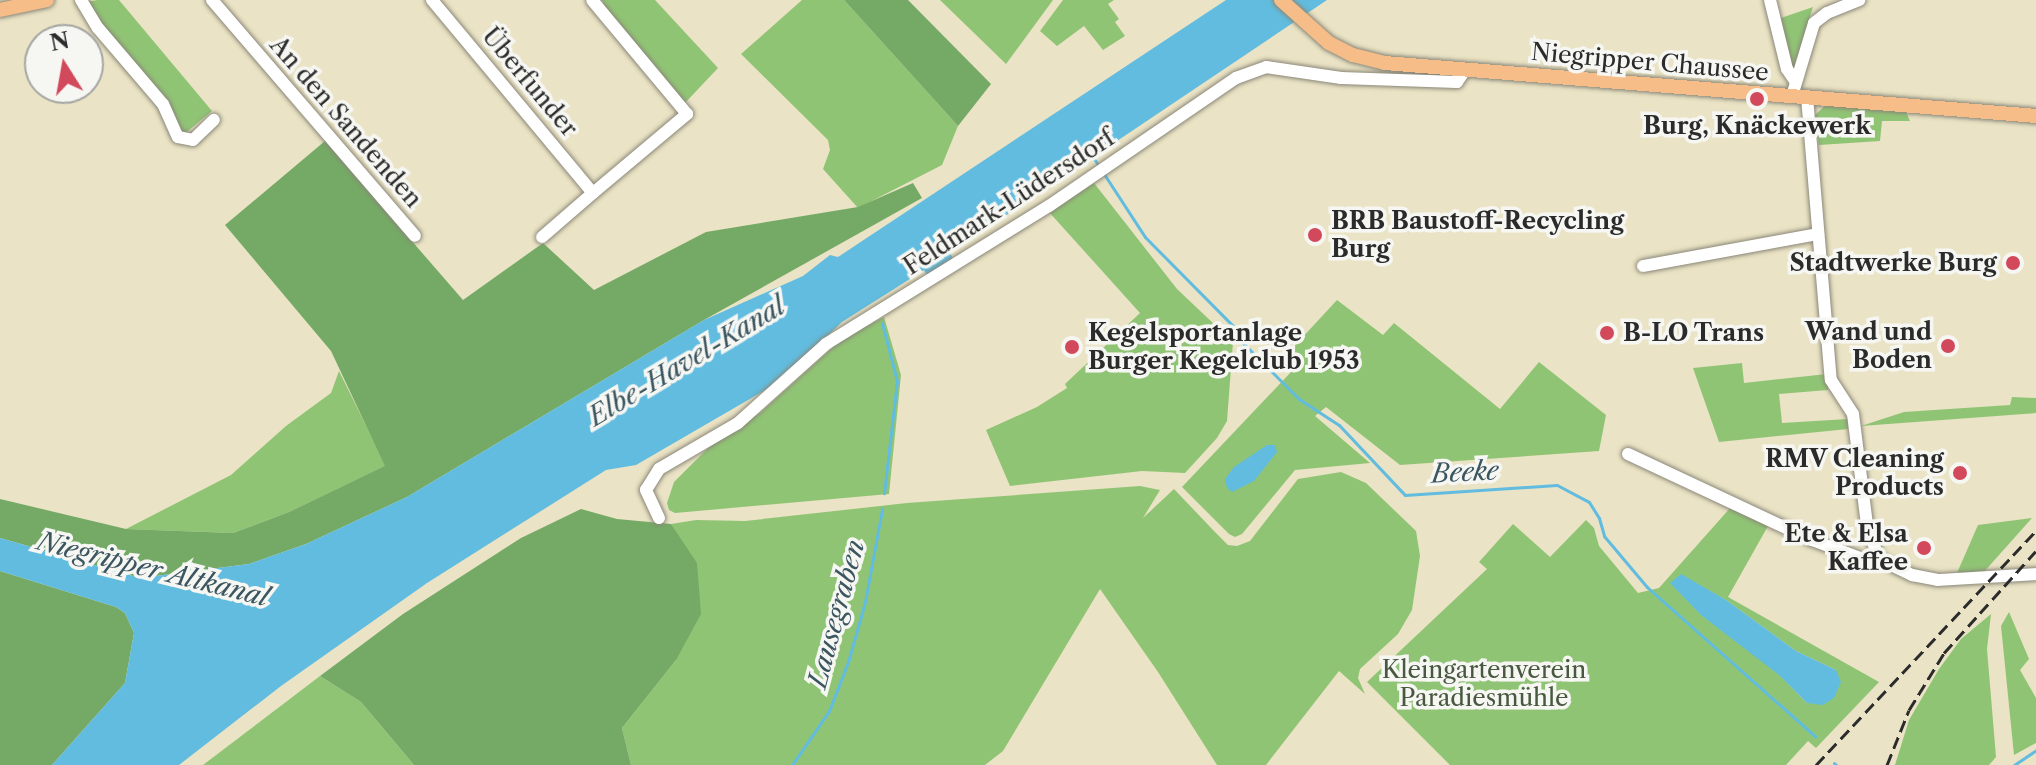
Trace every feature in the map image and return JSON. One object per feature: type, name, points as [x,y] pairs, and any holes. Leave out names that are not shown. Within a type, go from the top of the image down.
[{"type":"main road","points":[[0,10],[47,0]]},
{"type":"main road","name":"Niegripper Chaussee","points":[[1281,0],[1329,43],[1367,59],[1465,70],[1798,91],[2036,116]]},
{"type":"street","points":[[81,0],[98,28],[163,104],[178,137],[193,140],[214,120]]},
{"type":"street","name":"An den Sandenden","points":[[212,0],[415,236]]},
{"type":"street","name":"Überfunder","points":[[432,0],[593,193]]},
{"type":"street","points":[[542,237],[687,114],[592,0]]},
{"type":"street","points":[[1770,0],[1787,69],[1798,91],[1818,234],[1832,383],[1849,403],[1853,414],[1867,525],[1879,559]]},
{"type":"street","points":[[1798,91],[1814,23],[1827,13],[1859,0]]},
{"type":"street","name":"Feldmark-Lüdersdorf","points":[[659,518],[646,490],[659,469],[745,417],[826,344],[1102,170],[1236,78],[1258,68],[1289,69],[1341,78],[1457,82],[1465,70]]},
{"type":"street","points":[[1643,266],[1818,234]]},
{"type":"street","points":[[1628,454],[1812,540],[1863,559],[1879,559],[1895,569],[1931,580],[2036,574]]},
{"type":"green space","points":[[119,0],[212,111],[183,135],[104,30],[104,24],[100,24],[87,2]]},
{"type":"green space","points":[[602,0],[655,0],[718,68],[684,104],[606,9]]},
{"type":"green space","points":[[802,0],[844,0],[958,126],[942,165],[858,208],[823,169],[830,150],[828,140],[741,54]]},
{"type":"green space","points":[[844,0],[908,0],[991,84],[958,126]]},
{"type":"green space","points":[[940,0],[1053,0],[1006,64]]},
{"type":"green space","points":[[1063,0],[1114,0],[1108,4],[1119,19],[1115,22],[1125,36],[1103,50],[1084,26],[1057,46],[1040,31]]},
{"type":"green space","points":[[1813,7],[1793,70],[1778,19]]},
{"type":"green space","points":[[1827,104],[1905,110],[1910,121],[1882,121],[1880,141],[1819,145],[1815,115]]},
{"type":"green space","points":[[325,141],[463,300],[543,243],[594,290],[706,232],[858,207],[913,183],[922,198],[704,320],[407,497],[306,544],[249,564],[140,578],[0,538],[0,499],[126,529],[233,533],[289,512],[385,466],[331,351],[225,225]]},
{"type":"green space","points":[[1094,183],[1177,289],[1233,342],[1227,421],[1217,438],[1185,473],[1142,471],[1010,486],[986,430],[1037,407],[1067,388],[1065,384],[1140,313],[1049,212]]},
{"type":"green space","points":[[1337,300],[1383,335],[1394,323],[1500,409],[1539,362],[1606,415],[1599,451],[1400,465],[1326,407],[1315,416],[1370,463],[1295,470],[1242,534],[1235,537],[1229,534],[1182,487],[1291,372],[1277,365]]},
{"type":"green space","points":[[884,317],[901,375],[889,494],[675,513],[669,510],[667,503],[674,482],[712,444],[760,413],[841,340]]},
{"type":"green space","points":[[1742,363],[1744,383],[1827,374],[1828,390],[1779,394],[1782,423],[1848,419],[1848,429],[1719,442],[1693,368]]},
{"type":"green space","points":[[339,371],[386,466],[289,512],[233,533],[126,529],[231,475],[286,426],[331,393]]},
{"type":"green space","points":[[2012,397],[2036,398],[2036,413],[1861,426],[1904,412],[2010,405]]},
{"type":"green space","points":[[1341,472],[1366,483],[1416,531],[1420,556],[1412,610],[1398,634],[1360,669],[1358,678],[1365,694],[1339,671],[1266,765],[1217,765],[1100,589],[1003,751],[985,765],[631,765],[622,728],[676,660],[674,530],[671,524],[696,520],[745,521],[907,503],[1140,486],[1160,490],[1143,518],[1174,489],[1228,545],[1237,546],[1250,541],[1298,479]]},
{"type":"green space","name":"Kleingartenverein Paradiesmühle","points":[[1731,507],[1768,526],[1728,597],[1879,682],[1816,748],[1808,741],[1786,765],[1450,765],[1367,682],[1487,569],[1479,562],[1513,524],[1550,557],[1586,520],[1594,528],[1599,546],[1638,593],[1659,588]],"holes":[[[1681,575],[1726,600],[1796,651],[1836,670],[1807,703]]]},
{"type":"green space","points":[[581,509],[617,519],[671,524],[697,563],[701,614],[676,660],[622,728],[631,765],[414,765],[361,702],[320,676],[403,614],[521,538]]},
{"type":"green space","points":[[2032,518],[1983,573],[1957,573],[1978,525]]},
{"type":"green space","points":[[0,571],[116,607],[125,613],[134,633],[125,683],[52,765],[0,765]]},
{"type":"green space","points":[[2009,612],[2029,659],[2020,670],[2036,698],[2036,743],[2014,755],[2001,626]]},
{"type":"green space","points":[[1991,614],[1987,649],[1996,757],[1989,765],[1895,765],[1909,720],[1939,669],[1961,639]]},
{"type":"green space","points":[[320,676],[361,702],[414,765],[203,765]]},
{"type":"water","name":"Elbe-Havel-Kanal","points":[[1226,0],[1327,0],[950,253],[953,258],[927,275],[924,270],[842,322],[779,382],[636,465],[606,470],[427,583],[281,686],[179,765],[52,765],[125,683],[134,633],[125,613],[116,607],[0,571],[0,538],[140,578],[249,564],[306,544],[407,497],[704,320],[803,276],[830,255],[838,257]]},
{"type":"water","points":[[1267,445],[1275,445],[1277,452],[1254,481],[1232,492],[1227,488],[1225,479],[1234,467]]},
{"type":"water","points":[[1681,574],[1726,600],[1796,651],[1836,670],[1841,682],[1834,698],[1823,705],[1807,703],[1779,675],[1701,615],[1670,583]]},
{"type":"waterway","name":"Beeke","points":[[1091,154],[1100,168]]},
{"type":"waterway","name":"Beeke","points":[[1104,174],[1145,237],[1233,326],[1242,342],[1299,399],[1339,425],[1405,495],[1557,485],[1589,502],[1599,518],[1604,536],[1647,587],[1815,736]]},
{"type":"waterway","name":"Lausegraben","points":[[882,323],[897,381],[884,493]]},
{"type":"waterway","name":"Lausegraben","points":[[792,765],[829,711],[848,662],[865,602],[882,509]]},
{"type":"waterway","points":[[2014,765],[2036,750]]},
{"type":"railway","points":[[1816,765],[2036,531]]},
{"type":"railway","points":[[1887,765],[1909,710],[1944,653],[2036,551]]},
{"type":"place","name":"Burg, Knäckewerk","points":[[1757,99]]},
{"type":"place","name":"BRB Baustoff-Recycling Burg","points":[[1315,235]]},
{"type":"place","name":"Stadtwerke Burg","points":[[2013,263]]},
{"type":"place","name":"B-LO Trans","points":[[1607,333]]},
{"type":"place","name":"Wand und Boden","points":[[1948,346]]},
{"type":"place","name":"Kegelsportanlage Burger Kegelclub 1953","points":[[1072,347]]},
{"type":"place","name":"RMV Cleaning Products","points":[[1960,473]]},
{"type":"place","name":"Ete & Elsa Kaffee","points":[[1924,548]]},
{"type":"water label","name":"Niegripper Altkanal","points":[[153,570]]}]
